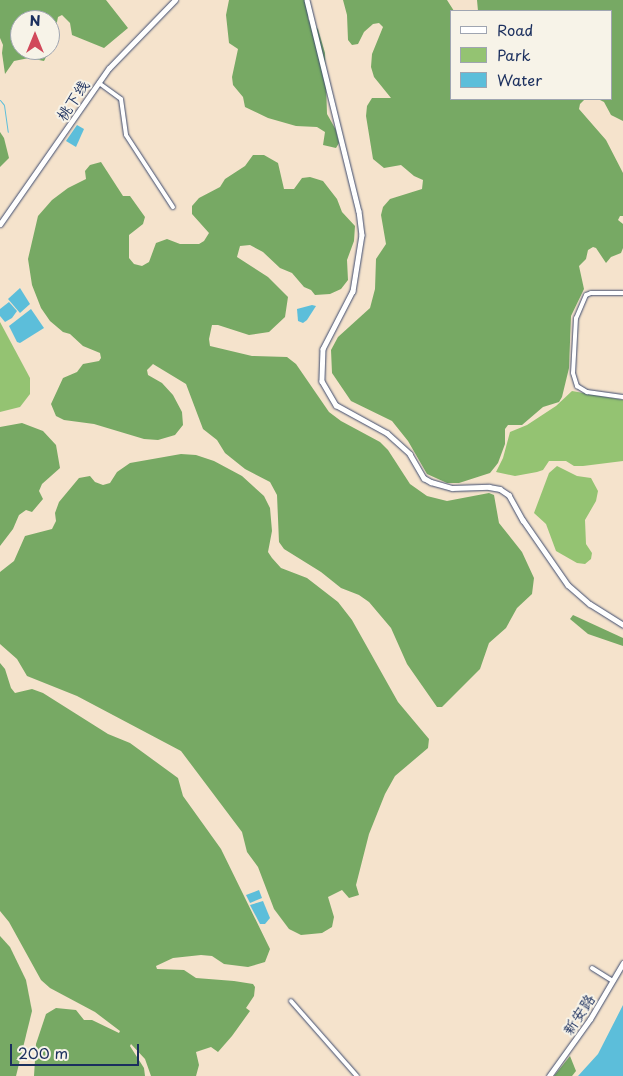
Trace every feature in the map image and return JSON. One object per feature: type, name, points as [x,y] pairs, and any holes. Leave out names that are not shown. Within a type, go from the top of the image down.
[{"type":"main road","name":"桃下线","points":[[0,224],[109,68],[175,0]]},
{"type":"main road","name":"新安路","points":[[549,1076],[569,1051],[623,963]]},
{"type":"street","points":[[307,0],[359,211],[362,235],[352,291],[323,350],[322,381],[336,405],[386,433],[410,454],[424,478],[430,482],[452,488],[490,487],[500,489],[510,496],[523,520],[568,585],[590,604],[623,625]]},
{"type":"street","points":[[99,83],[121,99],[126,135],[173,207]]},
{"type":"street","points":[[623,293],[586,295],[576,318],[573,373],[577,386],[587,392],[623,397]]},
{"type":"street","points":[[592,968],[613,981]]},
{"type":"street","points":[[290,1001],[357,1076]]},
{"type":"green space","points":[[0,0],[106,0],[128,28],[104,48],[72,35],[70,23],[62,15],[60,16],[60,10],[10,10],[10,60],[19,60],[14,61],[5,74],[2,53],[3,45],[0,38]]},
{"type":"green space","points":[[229,0],[308,0],[308,19],[318,29],[325,53],[327,114],[336,130],[339,143],[336,148],[323,145],[325,132],[317,127],[296,126],[268,118],[245,107],[243,97],[233,85],[232,77],[238,49],[229,43],[226,15]]},
{"type":"green space","points":[[343,0],[447,0],[453,10],[450,10],[450,100],[584,100],[580,104],[579,109],[606,140],[623,173],[623,216],[620,216],[618,220],[623,224],[623,248],[621,253],[611,257],[606,263],[596,248],[593,247],[588,250],[586,259],[579,266],[584,289],[571,316],[569,368],[562,397],[559,402],[543,407],[522,425],[508,425],[505,429],[505,444],[498,463],[490,473],[459,483],[447,483],[427,474],[408,441],[392,421],[351,401],[332,373],[331,350],[338,337],[370,308],[375,289],[376,259],[386,244],[381,215],[383,207],[390,199],[422,189],[423,180],[414,176],[401,165],[384,168],[373,159],[366,116],[367,106],[372,98],[391,98],[374,77],[371,67],[372,54],[383,27],[379,23],[373,24],[364,32],[358,44],[352,45],[348,40],[347,15]]},
{"type":"green space","points":[[477,0],[623,0],[623,121],[611,115],[604,102],[600,100],[613,100],[613,10],[478,10]]},
{"type":"green space","points":[[0,132],[4,138],[9,158],[0,167]]},
{"type":"green space","points":[[253,155],[264,155],[278,163],[284,189],[294,189],[302,178],[310,177],[323,181],[337,199],[342,212],[355,226],[354,241],[347,260],[348,280],[341,289],[330,294],[315,295],[311,290],[304,287],[292,273],[280,268],[263,252],[250,245],[240,246],[237,257],[268,277],[288,297],[285,317],[269,332],[249,335],[218,325],[212,325],[209,339],[210,346],[252,356],[287,357],[296,364],[329,412],[341,421],[380,442],[388,450],[410,484],[427,496],[447,501],[489,493],[494,495],[499,523],[522,552],[534,578],[532,594],[517,608],[506,628],[489,643],[480,669],[442,707],[437,707],[407,664],[391,628],[369,602],[359,595],[341,588],[321,572],[284,549],[279,542],[277,495],[270,482],[245,469],[225,453],[217,440],[203,429],[186,384],[153,364],[147,370],[148,375],[162,383],[173,395],[182,412],[183,425],[175,435],[158,440],[144,439],[94,424],[64,420],[56,416],[51,404],[63,378],[77,372],[83,364],[99,361],[101,358],[100,353],[83,346],[70,334],[63,332],[50,321],[41,308],[32,285],[28,259],[38,216],[52,200],[68,188],[86,179],[85,171],[90,165],[101,162],[123,196],[130,196],[145,217],[143,224],[129,235],[129,258],[134,264],[142,266],[149,262],[156,243],[167,239],[180,244],[199,244],[204,241],[209,233],[192,214],[192,206],[199,198],[220,187],[225,179],[245,166]]},
{"type":"green space","points":[[0,322],[30,378],[30,394],[20,407],[0,412]]},
{"type":"green space","points":[[572,391],[623,400],[623,461],[574,466],[566,461],[549,461],[543,470],[537,472],[515,476],[496,472],[503,458],[510,432],[527,425],[556,406]]},
{"type":"green space","points":[[22,423],[43,431],[56,445],[60,468],[42,484],[39,491],[43,499],[32,512],[26,510],[19,515],[13,529],[0,546],[0,427]]},
{"type":"green space","points":[[181,454],[196,455],[214,461],[242,476],[264,496],[270,508],[272,531],[268,552],[272,558],[281,568],[307,578],[338,602],[352,620],[398,702],[429,739],[428,748],[395,776],[385,794],[369,834],[356,885],[359,895],[349,898],[342,890],[328,897],[334,917],[332,927],[322,933],[301,935],[289,929],[274,909],[258,867],[247,852],[242,832],[181,751],[77,696],[27,676],[17,659],[0,644],[0,572],[14,561],[25,536],[52,529],[56,521],[55,513],[59,502],[79,478],[90,476],[95,482],[103,485],[110,483],[117,472],[130,463]]},
{"type":"green space","points":[[557,466],[577,476],[591,478],[598,491],[596,501],[585,520],[586,544],[592,553],[591,559],[585,564],[577,563],[556,551],[546,524],[534,513],[549,473]]},
{"type":"green space","points":[[573,615],[623,638],[623,646],[588,634],[570,619]]},
{"type":"green space","points":[[0,663],[5,669],[11,688],[15,693],[32,689],[43,693],[108,734],[130,743],[178,778],[183,796],[221,849],[270,949],[265,962],[248,967],[224,964],[212,956],[201,955],[173,958],[156,966],[157,969],[184,970],[196,978],[234,981],[253,984],[255,987],[254,996],[246,1008],[250,1011],[218,1052],[211,1047],[196,1052],[199,1065],[196,1076],[151,1076],[145,1059],[131,1044],[130,1046],[144,1068],[145,1076],[34,1076],[36,1044],[46,1014],[56,1008],[76,1010],[84,1020],[92,1020],[119,1033],[120,1031],[95,1012],[50,988],[41,980],[9,922],[0,911]]},
{"type":"green space","points":[[0,936],[10,947],[26,980],[32,1011],[16,1076],[0,1076]]},
{"type":"green space","points":[[570,1056],[576,1071],[572,1076],[554,1076]]},
{"type":"water","points":[[77,125],[84,129],[76,147],[66,141]]},
{"type":"water","points":[[20,288],[30,304],[20,313],[8,299]]},
{"type":"water","points":[[9,302],[17,311],[12,318],[5,322],[0,316],[0,309]]},
{"type":"water","points":[[312,305],[316,306],[307,320],[303,323],[298,321],[297,309]]},
{"type":"water","points":[[31,309],[44,328],[20,343],[17,342],[9,326]]},
{"type":"water","points":[[259,890],[262,898],[250,903],[246,895]]},
{"type":"water","points":[[263,901],[270,918],[265,924],[260,924],[250,905]]},
{"type":"water","points":[[623,1005],[623,1076],[578,1076],[598,1054]]},
{"type":"waterway","points":[[0,100],[4,105],[8,132]]}]
